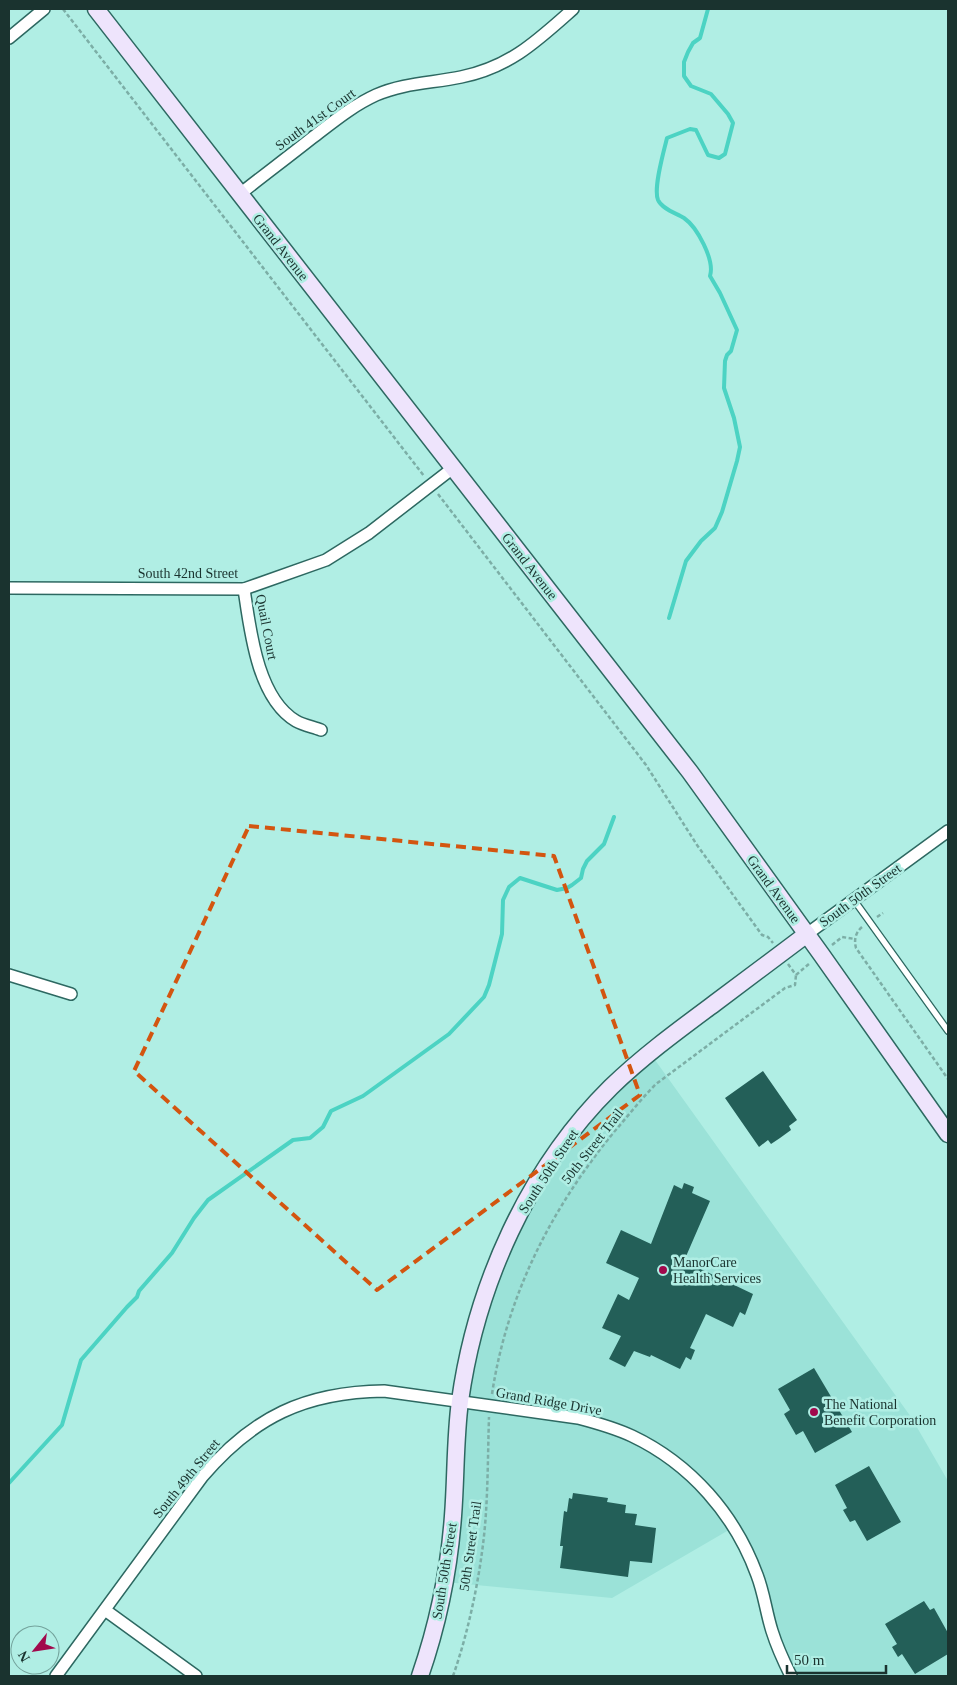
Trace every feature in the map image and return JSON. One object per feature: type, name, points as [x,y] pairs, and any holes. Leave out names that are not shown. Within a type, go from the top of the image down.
[{"type":"main road","name":"Grand Avenue","points":[[96,9],[690,772],[946,1124]]},
{"type":"main road","name":"South 50th Street","points":[[420,1676],[441,1603],[449,1560],[454,1514],[458,1420],[471,1342],[497,1262],[522,1210],[534,1187],[558,1151],[583,1118],[612,1086],[664,1042],[807,934]]},
{"type":"street","points":[[9,38],[44,9]]},
{"type":"street","name":"South 41st Court","points":[[240,194],[352,108],[390,90],[414,83],[461,77],[508,61],[529,48],[573,9]]},
{"type":"street","name":"South 42nd Street","points":[[9,588],[244,589],[326,560],[369,533],[453,468]]},
{"type":"street","name":"Quail Court","points":[[244,589],[252,645],[256,661],[268,688],[281,710],[297,722],[321,730]]},
{"type":"street","name":"South 50th Street","points":[[807,934],[948,831]]},
{"type":"street","points":[[9,975],[71,994]]},
{"type":"street","name":"South 49th Street","points":[[56,1676],[202,1477],[218,1458],[260,1424],[308,1401],[358,1392],[400,1393],[460,1402]]},
{"type":"street","name":"Grand Ridge Drive","points":[[460,1402],[561,1415],[605,1425],[633,1436],[681,1467],[719,1505],[743,1543],[758,1577],[772,1631],[791,1676]]},
{"type":"street","points":[[105,1610],[196,1676]]},
{"type":"lane","points":[[854,900],[948,1031]]},
{"type":"path","points":[[63,9],[646,765],[697,845],[762,934],[768,937]]},
{"type":"path","points":[[842,938],[855,939],[856,948],[948,1079]]},
{"type":"path","name":"50th Street Trail","points":[[491,1396],[508,1324],[521,1285],[541,1240],[569,1192],[593,1158],[656,1084],[785,988],[795,985],[796,975]]},
{"type":"path","name":"50th Street Trail","points":[[453,1676],[468,1625],[479,1567],[486,1513],[490,1416]]},
{"type":"highlighted area","points":[[249,826],[554,856],[640,1095],[377,1290],[134,1071]]},
{"type":"shaded area","points":[[650,1053],[911,1417],[948,1481],[948,1676],[791,1676],[734,1527],[612,1598],[445,1582],[455,1471],[482,1304],[557,1151]]},
{"type":"building","points":[[763,1071],[797,1120],[789,1126],[791,1130],[780,1138],[771,1144],[768,1140],[759,1147],[725,1098]]},
{"type":"building","name":"ManorCare Health Services","points":[[684,1183],[694,1187],[692,1193],[710,1201],[684,1261],[753,1294],[745,1315],[740,1312],[733,1327],[706,1314],[690,1348],[695,1350],[691,1360],[686,1357],[680,1369],[651,1355],[650,1357],[634,1351],[625,1367],[609,1359],[621,1336],[602,1328],[618,1294],[629,1300],[639,1278],[606,1263],[621,1230],[651,1244],[674,1185],[682,1189]]},
{"type":"building","name":"The National Benefit Corporation","points":[[814,1368],[852,1432],[815,1453],[803,1431],[796,1435],[784,1414],[790,1410],[778,1389]]},
{"type":"building","points":[[869,1466],[901,1522],[867,1541],[855,1520],[850,1522],[843,1510],[847,1508],[835,1485]]},
{"type":"building","points":[[573,1493],[608,1498],[607,1502],[626,1505],[625,1513],[637,1514],[635,1525],[656,1528],[652,1563],[630,1561],[628,1577],[560,1568],[563,1546],[560,1546],[564,1511],[567,1512],[569,1498],[572,1499]]},
{"type":"building","points":[[924,1601],[930,1610],[934,1608],[948,1633],[948,1654],[915,1674],[902,1654],[898,1657],[892,1647],[897,1644],[885,1624]]},
{"type":"waterway","points":[[669,618],[686,561],[701,541],[715,528],[722,512],[740,447],[734,418],[724,388],[725,361],[731,351],[737,330],[710,276],[710,261],[704,244],[689,222],[663,206],[658,200],[657,194],[667,138],[690,129],[696,130],[708,155],[719,158],[725,154],[733,123],[711,94],[691,86],[684,76],[684,62],[693,43],[700,38],[708,9]]},
{"type":"waterway","points":[[9,1483],[62,1425],[81,1360],[137,1297],[139,1291],[172,1253],[208,1200],[293,1140],[310,1138],[323,1127],[331,1111],[363,1096],[449,1034],[484,997],[489,985],[502,934],[503,900],[509,887],[520,878],[557,890],[572,885],[581,878],[587,861],[604,844],[614,817]]},
{"type":"place","name":"ManorCare Health Services","points":[[663,1270]]},
{"type":"place","name":"The National Benefit Corporation","points":[[814,1412]]}]
